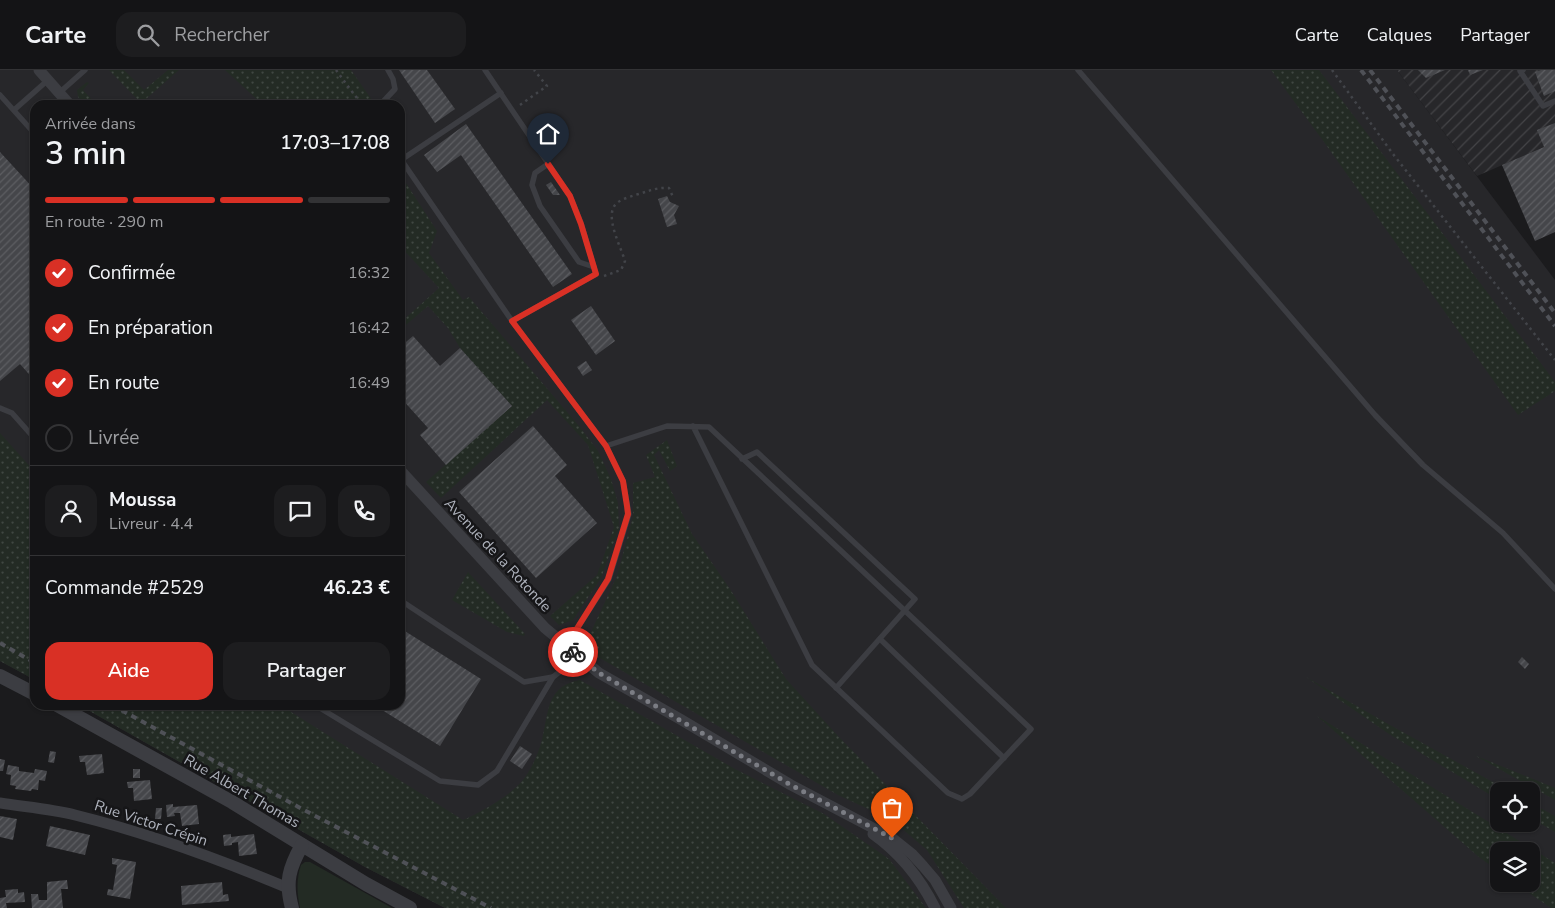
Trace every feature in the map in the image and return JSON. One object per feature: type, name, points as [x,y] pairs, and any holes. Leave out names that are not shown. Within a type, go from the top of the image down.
[{"type":"street","points":[[39,70],[65,100]]},
{"type":"street","name":"Avenue de la Rotonde","points":[[405,475],[545,628],[599,673],[836,810],[892,838],[912,854],[934,880],[951,908]]},
{"type":"street","points":[[0,676],[30,691]]},
{"type":"street","name":"Rue Albert Thomas","points":[[66,710],[232,802],[410,908]]},
{"type":"street","name":"Rue Victor Crépin","points":[[0,803],[68,813],[131,830],[186,848],[288,888]]},
{"type":"street","name":"Avenue de la Rotonde","points":[[836,810],[881,840],[895,852],[918,879],[935,908]]},
{"type":"street","points":[[290,906],[288,888],[290,870],[302,845]]},
{"type":"lane","points":[[59,93],[85,70]]},
{"type":"lane","points":[[385,100],[395,89],[394,79],[388,70]]},
{"type":"lane","points":[[485,70],[570,196],[595,270]]},
{"type":"lane","points":[[1078,70],[1375,415],[1423,465],[1503,533],[1555,589]]},
{"type":"lane","points":[[1523,70],[1520,71],[1543,106],[1555,101]]},
{"type":"lane","points":[[14,110],[48,80]]},
{"type":"lane","points":[[405,156],[500,93]]},
{"type":"lane","points":[[0,95],[30,128]]},
{"type":"lane","points":[[548,164],[535,173],[532,185],[540,206],[579,262],[595,270]]},
{"type":"lane","points":[[405,165],[512,321],[606,446],[623,481],[628,514],[608,579],[566,646]]},
{"type":"lane","points":[[512,321],[595,270]]},
{"type":"lane","points":[[0,408],[12,413],[30,433]]},
{"type":"lane","points":[[606,446],[667,426],[693,426],[708,427],[1031,729],[970,794],[962,799],[948,793],[812,665],[693,426]]},
{"type":"lane","points":[[742,459],[757,452],[915,599],[836,688]]},
{"type":"lane","points":[[405,603],[524,682],[553,677]]},
{"type":"lane","points":[[880,639],[1004,758]]},
{"type":"lane","points":[[323,710],[440,781],[478,785],[497,771],[553,677],[579,657]]},
{"type":"path","points":[[336,70],[358,100]]},
{"type":"path","points":[[512,110],[547,86],[534,70]]},
{"type":"path","points":[[1332,70],[1393,154],[1555,360]]},
{"type":"path","points":[[595,270],[605,276],[621,270],[625,261],[611,222],[612,211],[616,203],[658,187],[669,188],[673,197]]},
{"type":"shaded area","points":[[0,70],[1397,70],[1555,280],[1555,908],[445,908],[365,867],[88,710],[405,710],[405,100],[30,100],[30,677],[0,661]]},
{"type":"shaded area","points":[[109,70],[124,70],[144,90],[168,70],[179,70],[145,100],[138,100]]},
{"type":"shaded area","points":[[225,70],[351,70],[372,100],[258,100]]},
{"type":"shaded area","points":[[1271,70],[1319,70],[1555,382],[1555,391],[1518,415]]},
{"type":"shaded area","points":[[1397,70],[1555,70],[1555,142],[1477,176]]},
{"type":"shaded area","points":[[87,82],[89,83],[83,90],[92,100],[81,100],[77,90]]},
{"type":"shaded area","points":[[405,182],[437,231],[429,253],[463,300],[469,297],[579,426],[598,451],[611,479],[618,503],[619,528],[601,578],[573,620],[559,625],[550,616],[597,575],[614,527],[588,445],[547,400],[441,498],[426,482],[512,406],[460,348],[448,328],[428,306],[405,326],[405,319],[439,288],[405,251]]},
{"type":"shaded area","points":[[0,433],[30,466],[30,677],[0,661]]},
{"type":"shaded area","points":[[667,440],[677,466],[670,471],[659,450],[654,455],[692,534],[730,589],[786,679],[838,736],[1006,908],[964,908],[927,850],[892,820],[838,795],[598,657],[590,634],[617,576],[633,516],[633,483],[655,477],[646,455]]},
{"type":"shaded area","points":[[468,572],[525,634],[524,636],[507,632],[452,600]]},
{"type":"shaded area","points":[[1306,677],[1493,782],[1490,782],[1490,795],[1389,734]]},
{"type":"shaded area","points":[[580,680],[735,769],[824,814],[889,859],[926,908],[445,908],[365,867],[88,710],[288,710],[463,820],[503,798],[523,780],[530,770],[542,741],[552,700],[562,687]]},
{"type":"shaded area","points":[[1317,716],[1490,823],[1490,832],[1505,832],[1521,842],[1490,842],[1490,865]]},
{"type":"shaded area","points":[[1474,755],[1555,788],[1555,800],[1540,792],[1540,782],[1523,782]]},
{"type":"shaded area","points":[[1540,808],[1555,816],[1555,832],[1540,823]]},
{"type":"shaded area","points":[[1540,854],[1555,863],[1555,908],[1551,908],[1528,892],[1540,892]]},
{"type":"shaded area","points":[[305,862],[310,862],[392,908],[300,908],[298,892],[299,870]]},
{"type":"building","points":[[399,70],[427,70],[455,109],[435,123]]},
{"type":"building","points":[[1418,70],[1445,70],[1426,78]]},
{"type":"building","points":[[1468,70],[1483,70],[1470,75]]},
{"type":"building","points":[[1555,70],[1555,91],[1544,96],[1535,72]]},
{"type":"building","points":[[1555,123],[1555,232],[1535,241],[1502,165],[1544,147],[1537,130]]},
{"type":"building","points":[[466,124],[572,274],[553,287],[461,155],[437,172],[424,155]]},
{"type":"building","points":[[0,152],[30,185],[30,375],[20,364],[0,381]]},
{"type":"building","points":[[551,182],[560,195],[553,195],[546,185]]},
{"type":"building","points":[[667,196],[670,202],[679,206],[674,215],[677,224],[667,227],[658,199]]},
{"type":"building","points":[[591,306],[615,341],[596,355],[571,320]]},
{"type":"building","points":[[413,336],[440,366],[460,348],[512,406],[446,465],[420,435],[428,428],[405,403],[405,343]]},
{"type":"building","points":[[586,361],[592,370],[583,376],[577,367]]},
{"type":"building","points":[[533,426],[567,465],[555,476],[597,523],[536,578],[459,492]]},
{"type":"building","points":[[405,631],[481,679],[440,746],[382,710],[405,710]]},
{"type":"building","points":[[1522,657],[1529,664],[1525,669],[1518,662]]},
{"type":"building","points":[[520,746],[532,754],[522,769],[510,761]]},
{"type":"building","points":[[50,751],[56,752],[54,763],[48,762]]},
{"type":"building","points":[[102,754],[104,773],[87,775],[85,762],[80,762],[79,756]]},
{"type":"building","points":[[0,759],[5,760],[3,771],[0,771]]},
{"type":"building","points":[[8,765],[19,767],[19,771],[34,773],[35,769],[47,771],[45,781],[39,780],[38,790],[15,789],[16,786],[10,785],[11,775],[6,774]]},
{"type":"building","points":[[133,769],[140,769],[140,778],[133,778]]},
{"type":"building","points":[[150,780],[152,799],[134,801],[133,788],[128,788],[127,782]]},
{"type":"building","points":[[173,804],[173,807],[197,805],[199,824],[182,826],[180,813],[174,813],[175,816],[167,817],[166,805]]},
{"type":"building","points":[[156,808],[162,808],[161,819],[155,819]]},
{"type":"building","points":[[0,816],[17,819],[13,840],[0,837]]},
{"type":"building","points":[[50,826],[90,835],[85,855],[46,846]]},
{"type":"building","points":[[231,834],[231,837],[254,834],[257,854],[239,856],[238,842],[224,846],[223,835]]},
{"type":"building","points":[[112,858],[136,862],[130,899],[107,895],[108,889],[113,890],[117,865],[112,864]]},
{"type":"building","points":[[67,880],[68,889],[61,889],[63,908],[32,908],[31,894],[38,894],[39,900],[47,900],[47,882]]},
{"type":"building","points":[[222,882],[223,895],[228,894],[229,901],[182,905],[181,886]]},
{"type":"building","points":[[18,889],[18,893],[24,892],[25,902],[6,903],[7,908],[0,908],[0,898],[6,897],[5,890]]},
{"type":"railway","points":[[1361,70],[1555,326]]},
{"type":"railway","points":[[1370,70],[1555,313]]},
{"type":"railway","points":[[0,643],[30,660]]},
{"type":"railway","points":[[121,710],[304,810],[491,908]]},
{"type":"way so far","points":[[573,652],[599,673],[791,785],[892,838]]},
{"type":"route","points":[[548,164],[570,196],[592,257],[596,274],[512,321],[606,446],[623,481],[628,514],[608,579],[566,646],[573,652]]}]
